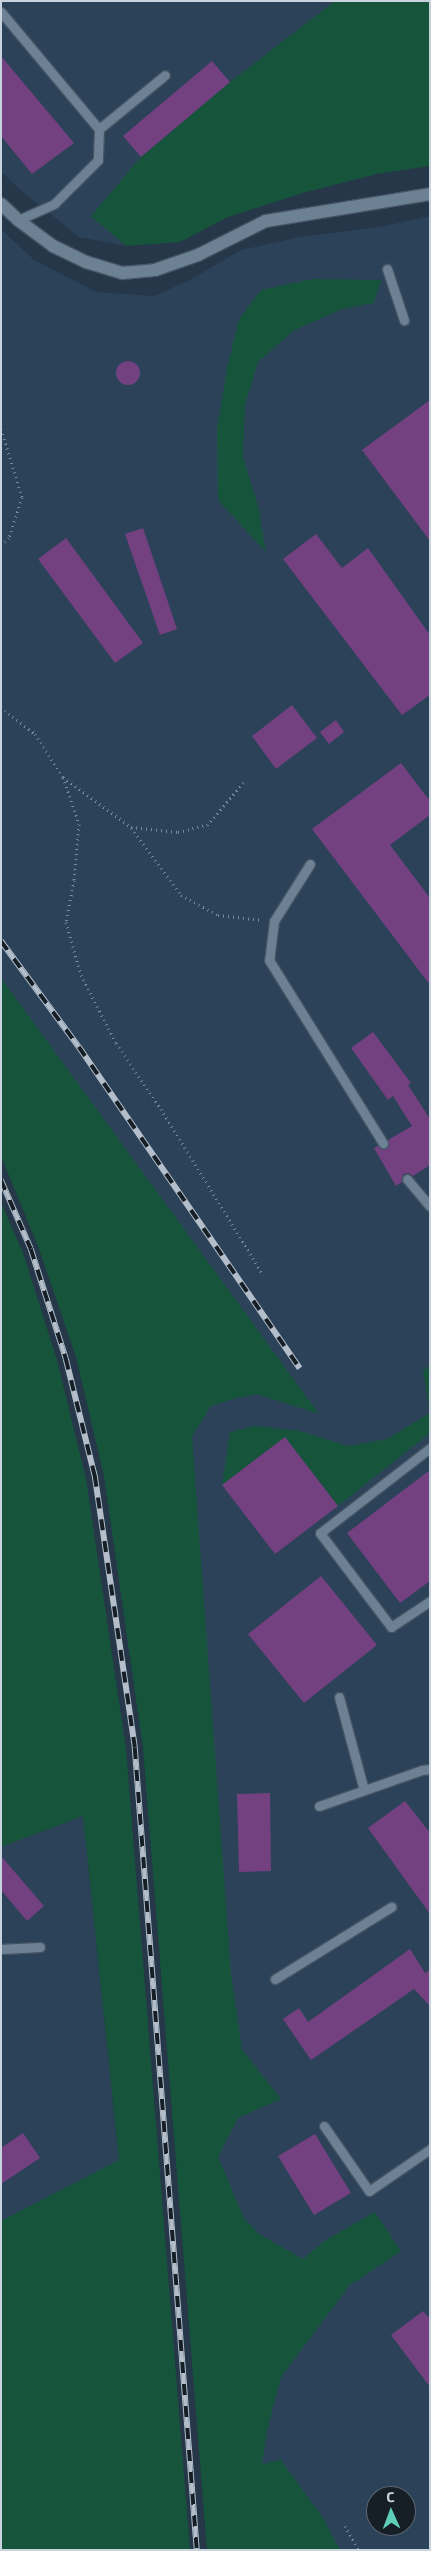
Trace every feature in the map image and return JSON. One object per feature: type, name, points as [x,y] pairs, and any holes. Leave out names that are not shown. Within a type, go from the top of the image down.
[{"type":"street","points":[[1,204],[18,220],[53,246],[86,262],[122,273],[155,270],[198,255],[266,221],[430,194]]},
{"type":"lane","points":[[1,12],[99,129],[98,160],[54,204],[18,220]]},
{"type":"lane","points":[[99,129],[165,75]]},
{"type":"lane","points":[[387,269],[404,320]]},
{"type":"lane","points":[[310,864],[274,921],[269,960],[383,1143]]},
{"type":"lane","points":[[408,1179],[430,1206]]},
{"type":"lane","points":[[430,1448],[320,1533],[391,1627],[430,1600]]},
{"type":"lane","points":[[339,1697],[364,1790]]},
{"type":"lane","points":[[319,1806],[422,1770],[430,1769]]},
{"type":"lane","points":[[275,1979],[391,1907]]},
{"type":"lane","points":[[1,1949],[40,1947]]},
{"type":"lane","points":[[324,2126],[369,2191],[430,2149]]},
{"type":"path","points":[[1,429],[22,498],[9,538],[1,544]]},
{"type":"path","points":[[1,707],[35,734],[63,777],[79,824],[74,880],[66,922],[81,975],[116,1043],[161,1109],[263,1276]]},
{"type":"path","points":[[63,777],[130,827],[181,894],[218,915],[274,921]]},
{"type":"path","points":[[130,827],[178,832],[207,824],[244,782]]},
{"type":"path","points":[[345,2526],[359,2550]]},
{"type":"shaded area","points":[[1,1],[335,1],[230,82],[141,157],[126,246],[79,237],[18,188],[1,171]]},
{"type":"shaded area","points":[[430,216],[430,2550],[277,2550],[249,2482],[215,2203],[181,1418],[1,997],[1,229],[34,260],[96,292],[154,296],[190,280],[241,250],[300,237],[380,227]]},
{"type":"shaded area","points":[[83,1816],[119,2161],[1,2221],[1,1847]]},
{"type":"green space","points":[[335,1],[430,1],[430,166],[377,174],[303,193],[228,217],[180,242],[126,246],[91,216],[141,157],[230,82]]},
{"type":"green space","points":[[313,279],[381,280],[374,303],[342,309],[293,331],[258,362],[245,405],[243,457],[258,506],[266,552],[218,500],[217,428],[228,364],[239,319],[261,290]]},
{"type":"green space","points":[[1,978],[319,1414],[257,1394],[211,1406],[192,1436],[231,1974],[242,2049],[281,2099],[238,2118],[218,2157],[244,2218],[259,2234],[303,2259],[324,2241],[375,2212],[401,2251],[350,2285],[281,2377],[267,2431],[262,2464],[281,2460],[323,2518],[340,2550],[207,2550],[143,1748],[104,1476],[76,1357],[39,1249],[1,1156]]},
{"type":"green space","points":[[1,1202],[23,1253],[57,1360],[86,1479],[126,1749],[190,2550],[1,2550],[1,2221],[119,2160],[83,1816],[1,1847]]},
{"type":"green space","points":[[430,1365],[430,1413],[423,1371]]},
{"type":"green space","points":[[430,1413],[430,1433],[338,1506],[285,1437],[222,1485],[230,1432],[254,1426],[300,1431],[348,1446],[387,1439]]},
{"type":"building","points":[[1,56],[74,143],[32,174],[1,136]]},
{"type":"building","points":[[212,61],[230,82],[141,157],[123,136]]},
{"type":"building","points":[[128,361],[133,362],[139,368],[139,378],[133,384],[128,385],[123,384],[117,378],[116,373],[117,368],[123,362]]},
{"type":"building","points":[[430,400],[430,541],[362,450]]},
{"type":"building","points":[[143,528],[177,629],[160,635],[125,534]]},
{"type":"building","points":[[316,534],[342,568],[368,548],[430,635],[430,695],[402,715],[283,559]]},
{"type":"building","points":[[66,538],[143,643],[115,663],[38,559]]},
{"type":"building","points":[[292,705],[317,738],[276,769],[252,736]]},
{"type":"building","points":[[336,720],[344,732],[329,744],[320,732]]},
{"type":"building","points":[[401,763],[430,801],[430,815],[390,845],[430,898],[430,985],[312,829]]},
{"type":"building","points":[[373,1032],[411,1083],[408,1085],[430,1119],[430,1165],[413,1176],[409,1173],[403,1174],[402,1182],[396,1186],[374,1148],[378,1146],[386,1149],[389,1145],[388,1140],[412,1126],[393,1096],[388,1100],[351,1048]]},
{"type":"building","points":[[285,1437],[338,1506],[275,1554],[222,1485]]},
{"type":"building","points":[[430,1470],[430,1581],[400,1603],[347,1533]]},
{"type":"building","points":[[321,1576],[377,1645],[304,1703],[248,1634]]},
{"type":"building","points":[[270,1793],[271,1871],[239,1872],[237,1794]]},
{"type":"building","points":[[405,1801],[430,1833],[430,1914],[368,1828]]},
{"type":"building","points":[[1,1856],[44,1906],[27,1921],[1,1890]]},
{"type":"building","points":[[410,1949],[425,1973],[430,1970],[430,2006],[414,1989],[311,2060],[283,2019],[299,2008],[308,2022]]},
{"type":"building","points":[[23,2133],[40,2158],[1,2184],[1,2148]]},
{"type":"building","points":[[315,2134],[351,2193],[314,2215],[278,2156]]},
{"type":"building","points":[[423,2311],[430,2319],[430,2387],[391,2335]]},
{"type":"railway","points":[[1,941],[79,1047],[300,1368]]},
{"type":"railway","points":[[1,1180],[31,1249],[66,1359],[95,1476],[135,1748],[197,2550]]}]
